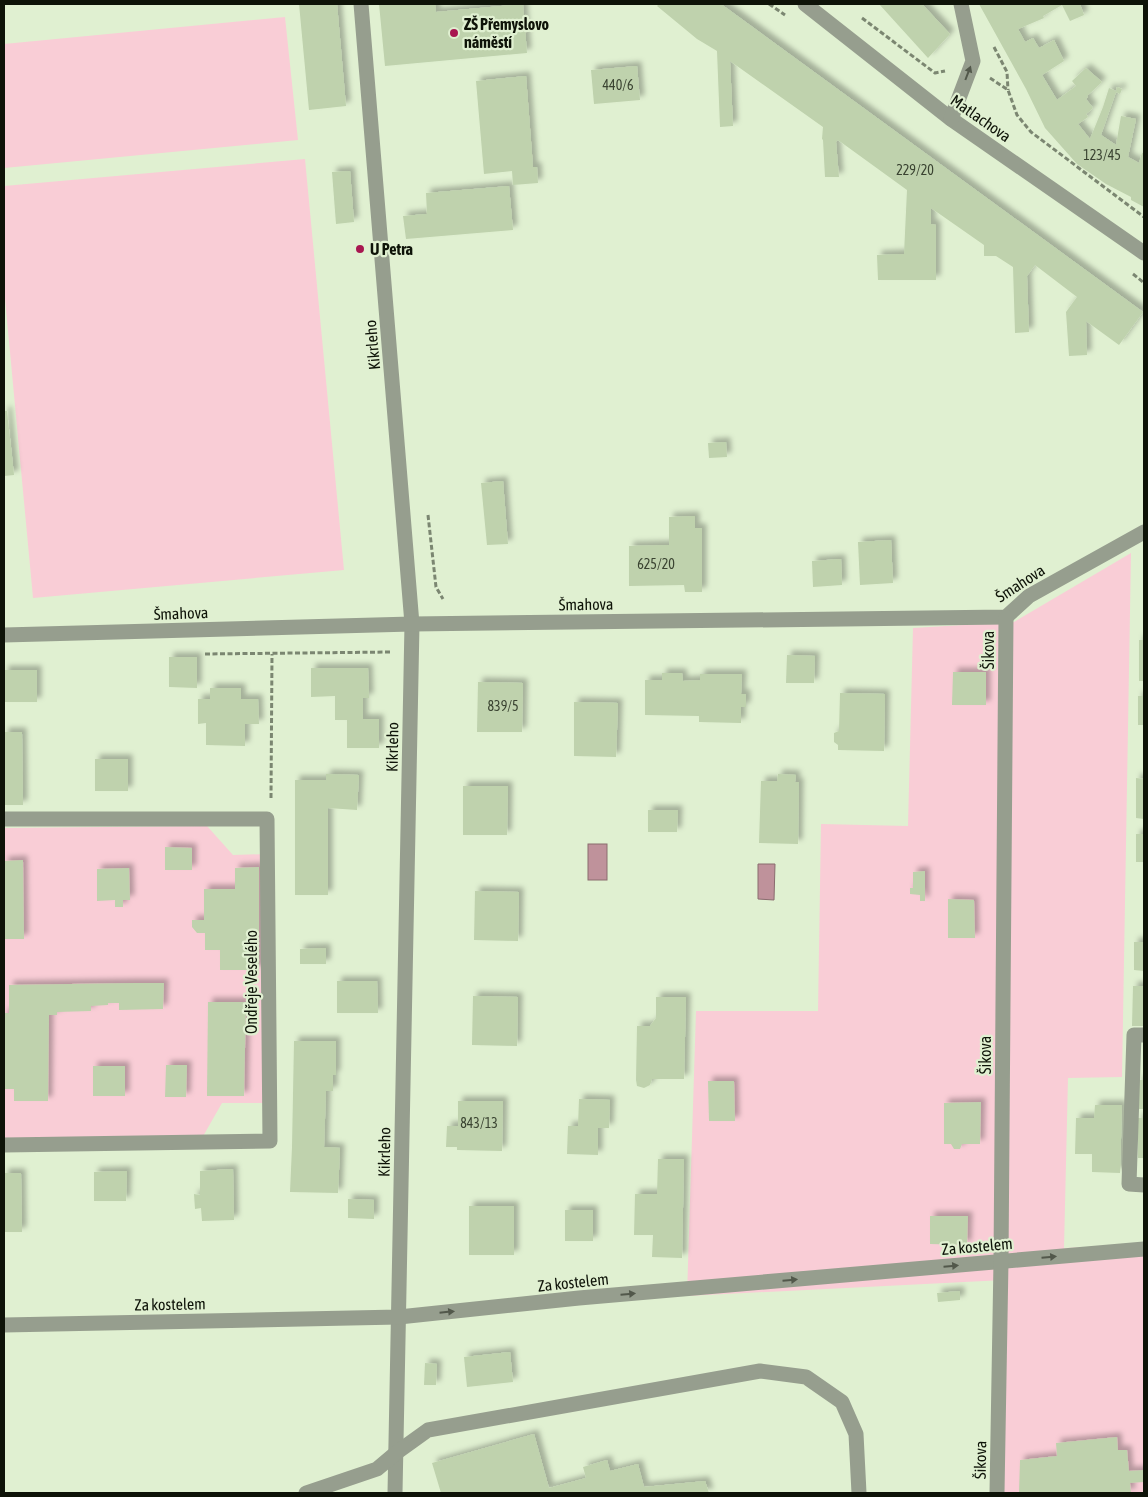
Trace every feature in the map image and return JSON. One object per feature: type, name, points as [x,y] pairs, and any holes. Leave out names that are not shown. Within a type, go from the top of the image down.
[{"type":"street","name":"Kikrleho","points":[[361,4],[412,624],[396,1493]]},
{"type":"street","name":"Matlachova","points":[[805,4],[951,119],[1144,252]]},
{"type":"street","points":[[951,119],[973,61],[961,4]]},
{"type":"street","name":"Šmahova","points":[[4,635],[412,624],[1006,617],[1029,596],[1144,532]]},
{"type":"street","name":"Šikova","points":[[997,1493],[1001,1262],[1006,617]]},
{"type":"street","points":[[4,819],[267,819]]},
{"type":"street","name":"Ondřeje Veselého","points":[[4,1145],[270,1141],[267,819]]},
{"type":"street","points":[[1144,1035],[1134,1035],[1129,1184],[1144,1185]]},
{"type":"street","name":"Za kostelem","points":[[4,1325],[399,1317],[579,1298],[1144,1249]]},
{"type":"street","points":[[306,1493],[377,1469],[428,1430],[760,1371],[806,1377],[842,1402],[856,1434],[859,1493]]},
{"type":"path","points":[[859,15],[935,73],[971,66],[1008,90],[1017,114],[1030,132],[1144,217]]},
{"type":"path","points":[[267,819],[271,813],[272,654]]},
{"type":"shaded area","points":[[285,17],[298,140],[4,168],[4,44]]},
{"type":"shaded area","points":[[305,159],[344,570],[33,598],[4,288],[4,186]]},
{"type":"shaded area","points":[[1131,553],[1122,1077],[1068,1078],[1064,1248],[1144,1245],[1144,1493],[1001,1493],[1004,1280],[687,1296],[696,1011],[818,1011],[821,824],[908,826],[913,628],[1014,622]]},
{"type":"shaded area","points":[[207,826],[233,855],[268,854],[264,1103],[222,1103],[202,1138],[4,1139],[4,828]]},
{"type":"shaded area","points":[[588,844],[607,844],[607,880],[588,880]]},
{"type":"shaded area","points":[[758,864],[775,864],[774,900],[758,899]]},
{"type":"building","points":[[299,4],[337,4],[346,106],[309,110]]},
{"type":"building","name":"ZŠ Přemyslovo náměstí","points":[[379,4],[435,4],[436,12],[523,4],[527,53],[385,66]]},
{"type":"building","points":[[659,4],[721,4],[1143,312],[1119,345],[1086,321],[1087,355],[1069,356],[1066,312],[1077,297],[1035,265],[1027,276],[1029,332],[1015,333],[1013,267],[996,256],[984,256],[984,245],[931,208],[931,224],[936,225],[936,280],[878,280],[877,255],[904,254],[907,190],[838,140],[836,142],[839,177],[825,177],[823,127],[730,61],[733,126],[720,127],[717,51],[697,39],[657,6]]},
{"type":"building","points":[[879,4],[922,4],[950,34],[928,58]]},
{"type":"building","points":[[979,4],[1080,4],[1084,15],[1070,21],[1062,5],[1043,16],[1044,18],[1018,29],[1025,42],[1033,38],[1039,48],[1054,40],[1064,61],[1042,75],[1057,100],[1076,86],[1072,81],[1086,68],[1102,82],[1087,96],[1086,99],[1093,108],[1086,114],[1088,117],[1078,124],[1090,139],[1109,88],[1116,91],[1117,87],[1122,89],[1120,94],[1116,92],[1101,135],[1116,145],[1121,116],[1136,119],[1128,157],[1139,163],[1142,153],[1144,153],[1144,207],[1077,164],[1045,128],[1026,89]]},
{"type":"building","points":[[637,66],[640,100],[594,104],[591,70]]},
{"type":"building","points":[[526,76],[533,167],[537,167],[538,183],[513,185],[512,171],[484,174],[476,81]]},
{"type":"building","points":[[350,171],[354,222],[336,224],[332,172]]},
{"type":"building","points":[[509,186],[513,230],[406,239],[403,216],[427,214],[426,193]]},
{"type":"building","points":[[4,411],[7,411],[14,475],[4,476]]},
{"type":"building","points":[[726,442],[727,457],[709,458],[708,443]]},
{"type":"building","points":[[503,481],[508,544],[487,545],[481,483]]},
{"type":"building","points":[[695,516],[695,528],[702,528],[702,592],[685,592],[684,585],[629,586],[629,546],[669,545],[669,517]]},
{"type":"building","points":[[891,540],[893,583],[860,585],[858,542]]},
{"type":"building","points":[[841,559],[842,585],[813,587],[812,561]]},
{"type":"building","points":[[1139,640],[1144,640],[1144,681],[1139,681]]},
{"type":"building","points":[[787,655],[815,656],[814,683],[786,683]]},
{"type":"building","points":[[169,657],[197,657],[197,688],[169,687]]},
{"type":"building","points":[[311,668],[368,668],[369,698],[363,698],[363,719],[379,719],[379,748],[347,748],[347,720],[335,720],[335,696],[311,697]]},
{"type":"building","points":[[4,670],[37,670],[37,702],[4,702]]},
{"type":"building","points":[[953,672],[986,672],[986,705],[952,705]]},
{"type":"building","points":[[662,673],[682,673],[683,681],[700,680],[700,674],[742,674],[741,694],[746,694],[746,707],[741,707],[741,723],[699,722],[699,716],[645,715],[645,680],[662,680]]},
{"type":"building","points":[[478,682],[523,683],[522,732],[477,732]]},
{"type":"building","points":[[210,688],[241,688],[241,699],[258,699],[259,724],[245,724],[245,746],[206,745],[206,723],[198,724],[198,699],[210,699]]},
{"type":"building","points":[[840,693],[885,694],[884,751],[838,750],[838,745],[834,742],[834,733],[839,731]]},
{"type":"building","points":[[1138,696],[1144,696],[1144,725],[1138,725]]},
{"type":"building","points":[[574,702],[618,703],[616,757],[574,756]]},
{"type":"building","points":[[4,732],[22,732],[23,805],[4,805]]},
{"type":"building","points":[[95,759],[128,759],[128,791],[95,791]]},
{"type":"building","points":[[326,774],[359,775],[357,810],[328,808],[328,895],[295,895],[295,780],[326,780]]},
{"type":"building","points":[[778,774],[796,775],[795,782],[799,782],[798,844],[759,843],[761,781],[777,781]]},
{"type":"building","points":[[1136,778],[1144,779],[1144,819],[1136,818]]},
{"type":"building","points":[[463,786],[508,786],[507,835],[463,835]]},
{"type":"building","points":[[648,810],[678,810],[677,832],[648,832]]},
{"type":"building","points":[[1136,834],[1144,834],[1144,862],[1136,862]]},
{"type":"building","points":[[165,847],[192,848],[192,870],[165,870]]},
{"type":"building","points":[[23,860],[24,939],[4,939],[4,861]]},
{"type":"building","points":[[259,867],[259,970],[220,970],[220,950],[205,950],[205,933],[197,933],[192,927],[192,920],[204,920],[204,889],[235,889],[235,868]]},
{"type":"building","points":[[129,868],[130,900],[123,900],[123,907],[115,907],[115,900],[97,901],[97,869]]},
{"type":"building","points":[[925,871],[925,901],[920,901],[920,895],[910,894],[910,888],[913,888],[913,872]]},
{"type":"building","points":[[475,891],[519,892],[518,941],[474,940]]},
{"type":"building","points":[[948,899],[974,900],[975,938],[948,938]]},
{"type":"building","points":[[1134,942],[1144,942],[1144,971],[1134,970]]},
{"type":"building","points":[[326,948],[326,964],[300,964],[300,949]]},
{"type":"building","points":[[337,981],[377,981],[378,1013],[337,1013]]},
{"type":"building","points":[[164,983],[163,1009],[119,1010],[119,1003],[108,1003],[108,1005],[91,1006],[91,1011],[57,1012],[57,1015],[49,1015],[48,1101],[14,1101],[14,1089],[4,1089],[4,1013],[9,1013],[9,985]]},
{"type":"building","points":[[1133,986],[1144,986],[1144,1026],[1132,1026]]},
{"type":"building","points":[[473,996],[518,997],[517,1046],[472,1045]]},
{"type":"building","points":[[656,997],[686,997],[684,1079],[652,1079],[650,1085],[644,1088],[637,1086],[636,1080],[637,1026],[650,1026],[656,1018]]},
{"type":"building","points":[[208,1002],[246,1002],[244,1096],[207,1096]]},
{"type":"building","points":[[294,1041],[336,1041],[336,1075],[333,1075],[333,1091],[326,1091],[324,1147],[340,1148],[338,1193],[290,1192]]},
{"type":"building","points":[[166,1065],[187,1065],[186,1097],[165,1097]]},
{"type":"building","points":[[93,1066],[125,1066],[125,1096],[93,1096]]},
{"type":"building","points":[[1139,1080],[1144,1080],[1144,1109],[1138,1109]]},
{"type":"building","points":[[708,1081],[734,1081],[735,1121],[709,1121]]},
{"type":"building","points":[[579,1099],[610,1100],[609,1128],[598,1128],[598,1155],[567,1154],[568,1126],[578,1126]]},
{"type":"building","points":[[458,1101],[503,1101],[502,1151],[457,1150],[457,1147],[446,1147],[447,1126],[458,1126]]},
{"type":"building","points":[[981,1102],[980,1144],[962,1144],[960,1149],[954,1149],[951,1144],[944,1144],[944,1103]]},
{"type":"building","points":[[1095,1105],[1122,1105],[1120,1173],[1092,1172],[1092,1154],[1075,1154],[1076,1118],[1094,1118]]},
{"type":"building","points":[[1138,1118],[1144,1118],[1144,1158],[1138,1158]]},
{"type":"building","points":[[658,1159],[684,1159],[682,1258],[652,1257],[653,1235],[634,1235],[635,1194],[657,1194]]},
{"type":"building","points":[[233,1169],[234,1220],[202,1221],[201,1208],[195,1209],[194,1194],[200,1195],[200,1171]]},
{"type":"building","points":[[127,1171],[126,1201],[94,1201],[94,1172]]},
{"type":"building","points":[[4,1173],[21,1173],[22,1232],[4,1232]]},
{"type":"building","points":[[348,1199],[374,1200],[374,1219],[348,1218]]},
{"type":"building","points":[[469,1206],[514,1206],[514,1255],[469,1255]]},
{"type":"building","points":[[565,1210],[593,1210],[593,1241],[565,1241]]},
{"type":"building","points":[[930,1216],[968,1216],[967,1245],[930,1244]]},
{"type":"building","points":[[960,1291],[960,1300],[938,1302],[937,1293]]},
{"type":"building","points":[[510,1352],[513,1382],[467,1387],[464,1357]]},
{"type":"building","points":[[425,1363],[437,1364],[436,1385],[424,1385]]},
{"type":"building","points":[[534,1434],[549,1488],[586,1478],[583,1467],[607,1460],[610,1471],[638,1464],[644,1487],[705,1481],[709,1493],[441,1493],[432,1463]]},
{"type":"building","points":[[1117,1437],[1118,1450],[1127,1450],[1129,1471],[1144,1470],[1144,1482],[1130,1483],[1131,1493],[1019,1493],[1020,1460],[1057,1456],[1056,1443]]},
{"type":"place","name":"ZŠ Přemyslovo náměstí","points":[[454,33]]},
{"type":"place","name":"U Petra","points":[[360,249]]}]
